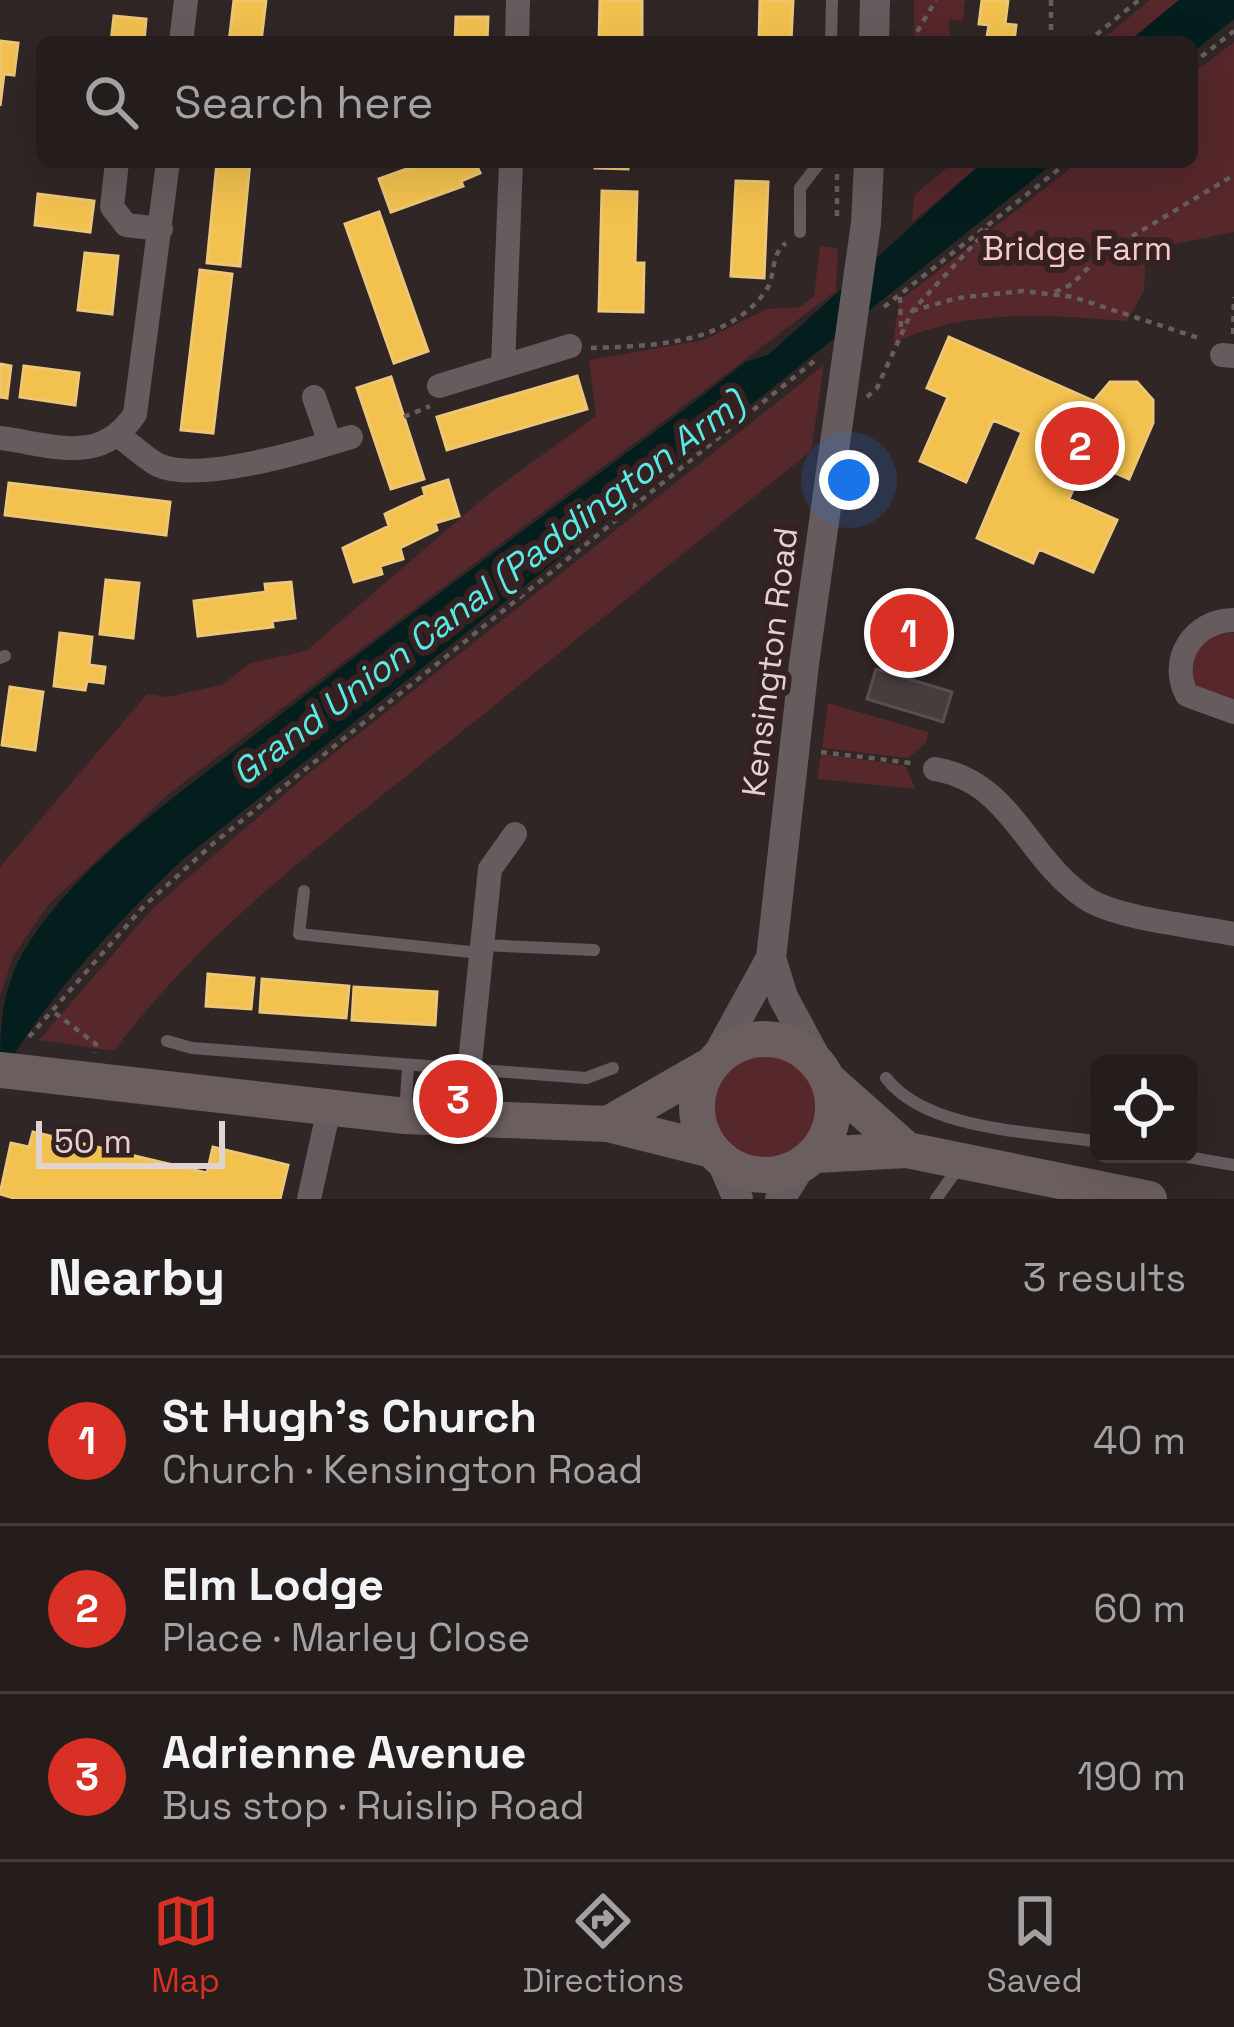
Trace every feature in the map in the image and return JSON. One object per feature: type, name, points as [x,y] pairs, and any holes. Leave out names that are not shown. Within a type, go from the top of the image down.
[{"type":"main road","points":[[608,1124],[748,1041],[768,1039],[793,1045],[907,1150]]},
{"type":"main road","points":[[713,1061],[696,1101],[714,1154]]},
{"type":"main road","points":[[0,1070],[405,1116],[608,1124],[714,1154],[764,1176],[809,1160],[907,1150],[1139,1198]]},
{"type":"main road","points":[[809,1160],[833,1117],[822,1070]]},
{"type":"street","points":[[182,36],[186,0]]},
{"type":"street","points":[[517,36],[518,0]]},
{"type":"street","points":[[874,36],[875,0]]},
{"type":"street","points":[[116,168],[112,207],[126,225],[160,229]]},
{"type":"street","points":[[0,438],[89,449],[120,437],[135,414],[167,168]]},
{"type":"street","points":[[502,366],[512,168]]},
{"type":"street","name":"Kensington Road","points":[[713,1061],[771,958],[838,359],[866,223],[869,168]]},
{"type":"street","points":[[439,386],[570,346]]},
{"type":"street","points":[[120,437],[160,466],[183,469],[277,461],[340,440],[314,397]]},
{"type":"street","points":[[1234,620],[1212,621],[1178,661],[1178,678],[1187,695],[1234,712]]},
{"type":"street","points":[[924,766],[967,774],[990,791],[1062,882],[1094,904],[1234,934]]},
{"type":"street","points":[[470,1072],[490,869],[515,834]]},
{"type":"street","name":"Kensington Road","points":[[771,958],[783,998],[822,1070]]},
{"type":"street","points":[[309,1199],[329,1109]]},
{"type":"street","points":[[714,1154],[738,1199]]},
{"type":"street","points":[[780,1199],[809,1160]]},
{"type":"lane","points":[[831,36],[832,0]]},
{"type":"lane","points":[[800,232],[800,188],[815,168]]},
{"type":"lane","points":[[304,891],[299,934],[482,949],[594,950]]},
{"type":"lane","points":[[167,1040],[192,1048],[470,1072],[586,1078],[613,1068]]},
{"type":"lane","points":[[405,1116],[408,1067]]},
{"type":"lane","points":[[886,1078],[901,1097],[931,1114],[1090,1140]]},
{"type":"lane","points":[[1198,1159],[1234,1165]]},
{"type":"lane","points":[[935,1199],[962,1163]]},
{"type":"path","points":[[914,36],[936,0]]},
{"type":"path","points":[[1051,0],[1051,36]]},
{"type":"path","points":[[1094,36],[1139,0]]},
{"type":"path","points":[[1198,59],[1234,31]]},
{"type":"path","points":[[882,308],[1060,168]]},
{"type":"path","points":[[1051,294],[1072,284],[1101,255],[1234,175]]},
{"type":"path","points":[[866,399],[877,388],[912,311],[995,220]]},
{"type":"path","points":[[570,346],[685,340],[731,324],[765,292],[775,251],[800,232]]},
{"type":"path","points":[[912,311],[957,298],[1023,291],[1051,294],[1191,332],[1223,347],[1234,297]]},
{"type":"path","points":[[900,294],[901,333]]},
{"type":"path","points":[[28,1037],[55,1013],[144,906],[215,842],[698,460],[838,359]]},
{"type":"path","points":[[827,753],[924,766]]},
{"type":"path","points":[[55,1013],[96,1044],[93,1082]]},
{"type":"green space","points":[[914,0],[965,0],[963,20],[949,20],[950,36],[914,36]]},
{"type":"green space","points":[[1150,0],[1179,0],[1135,36],[1106,36]]},
{"type":"green space","name":"Bridge Farm","points":[[1234,42],[1234,232],[1146,250],[1144,291],[1127,321],[1037,316],[979,319],[893,343],[899,301],[1071,168],[1198,168],[1198,69]]},
{"type":"green space","points":[[947,168],[976,168],[912,222],[914,195]]},
{"type":"green space","points":[[820,246],[838,248],[836,291],[171,792],[48,905],[13,957],[0,996],[0,867],[147,694],[167,697],[224,684],[250,663],[306,651],[491,492],[596,416],[589,360],[704,340],[767,309],[800,307],[814,296]]},
{"type":"green space","points":[[824,365],[811,451],[264,892],[185,968],[114,1051],[39,1040],[153,908],[308,774]]},
{"type":"green space","points":[[1223,631],[1234,633],[1234,699],[1193,686],[1190,660],[1208,638]]},
{"type":"green space","points":[[828,703],[928,732],[926,743],[908,758],[822,748]]},
{"type":"green space","points":[[821,754],[906,766],[915,789],[817,779]]},
{"type":"green space","points":[[768,1050],[789,1054],[807,1066],[819,1084],[823,1105],[819,1126],[807,1144],[789,1156],[768,1160],[747,1156],[729,1144],[717,1126],[713,1105],[717,1084],[729,1066],[747,1054]]},
{"type":"water","points":[[1179,0],[1234,0],[1234,19],[1198,48],[1198,36],[1135,36]]},
{"type":"water","name":"Grand Union Canal (Paddington Arm)","points":[[976,168],[1047,168],[183,859],[84,962],[0,1077],[3,1014],[15,969],[44,922],[97,863],[159,809],[376,641],[747,361],[768,355]]},
{"type":"building: Homes","points":[[234,0],[266,0],[262,36],[230,36]]},
{"type":"building: Homes","points":[[600,0],[642,0],[642,36],[599,36]]},
{"type":"building: Homes","points":[[760,0],[793,0],[791,36],[759,36]]},
{"type":"building: Homes","points":[[982,0],[1008,0],[1005,24],[1016,25],[1015,36],[987,36],[989,25],[979,24]]},
{"type":"building: Homes","points":[[114,16],[146,19],[145,36],[112,36]]},
{"type":"building: Homes","points":[[456,17],[488,17],[487,36],[455,36]]},
{"type":"building: Homes","points":[[0,41],[18,43],[14,75],[4,74],[0,106]]},
{"type":"building: Homes","points":[[216,168],[249,168],[240,266],[207,263]]},
{"type":"building: Homes","points":[[409,168],[478,168],[480,173],[461,181],[463,186],[391,212],[379,179]]},
{"type":"building: Homes","points":[[736,181],[768,182],[764,278],[731,276]]},
{"type":"building: Homes","points":[[602,191],[637,192],[635,263],[644,263],[643,312],[599,311]]},
{"type":"building: Homes","points":[[38,194],[94,201],[90,232],[35,225]]},
{"type":"building: Homes","points":[[379,212],[428,351],[394,363],[345,224]]},
{"type":"building: Homes","points":[[85,253],[118,256],[112,314],[78,310]]},
{"type":"building: Homes","points":[[200,270],[232,274],[213,433],[181,430]]},
{"type":"building: Homes","points":[[949,337],[1094,401],[1110,382],[1137,382],[1153,400],[1153,423],[1129,479],[1086,460],[1069,499],[1117,520],[1093,572],[1039,549],[1033,563],[977,538],[1022,432],[993,420],[966,482],[920,461],[948,397],[927,388]]},
{"type":"building: Homes","points":[[0,364],[11,366],[7,398],[0,397]]},
{"type":"building: Homes","points":[[24,366],[79,373],[75,405],[20,397]]},
{"type":"building: Homes","points":[[577,376],[587,409],[447,450],[437,417]]},
{"type":"building: Homes","points":[[391,377],[424,479],[391,489],[357,388]]},
{"type":"building: Homes","points":[[448,480],[459,516],[435,523],[437,530],[400,548],[403,559],[380,566],[382,574],[354,582],[343,548],[389,526],[385,514],[425,495],[423,488]]},
{"type":"building: Homes","points":[[9,483],[170,502],[166,535],[5,515]]},
{"type":"building: Homes","points":[[106,580],[139,583],[133,638],[100,634]]},
{"type":"building: Homes","points":[[291,582],[295,618],[272,621],[273,627],[198,636],[194,601],[266,592],[265,584]]},
{"type":"building: Homes","points":[[60,633],[92,637],[89,665],[105,667],[103,683],[87,681],[85,690],[54,686]]},
{"type":"building: Homes","points":[[10,687],[43,692],[35,750],[2,745]]},
{"type":"building: Homes","points":[[208,974],[254,978],[251,1009],[206,1006]]},
{"type":"building: Homes","points":[[262,979],[349,986],[346,1018],[260,1012]]},
{"type":"building: Homes","points":[[354,987],[437,992],[435,1025],[352,1020]]},
{"type":"building: Homes","points":[[33,1132],[207,1173],[213,1147],[288,1165],[280,1199],[17,1199],[0,1194],[11,1143],[29,1147]]},
{"type":"building: Public","points":[[887,596],[941,604],[930,670],[877,661]]},
{"type":"building: Other","points":[[876,669],[952,692],[943,722],[867,699]]},
{"type":"place","name":"Elm Lodge","points":[[1080,446]]},
{"type":"place","name":"St Hugh's Church","points":[[909,633]]},
{"type":"place","name":"Adrienne Avenue","points":[[458,1099]]}]
